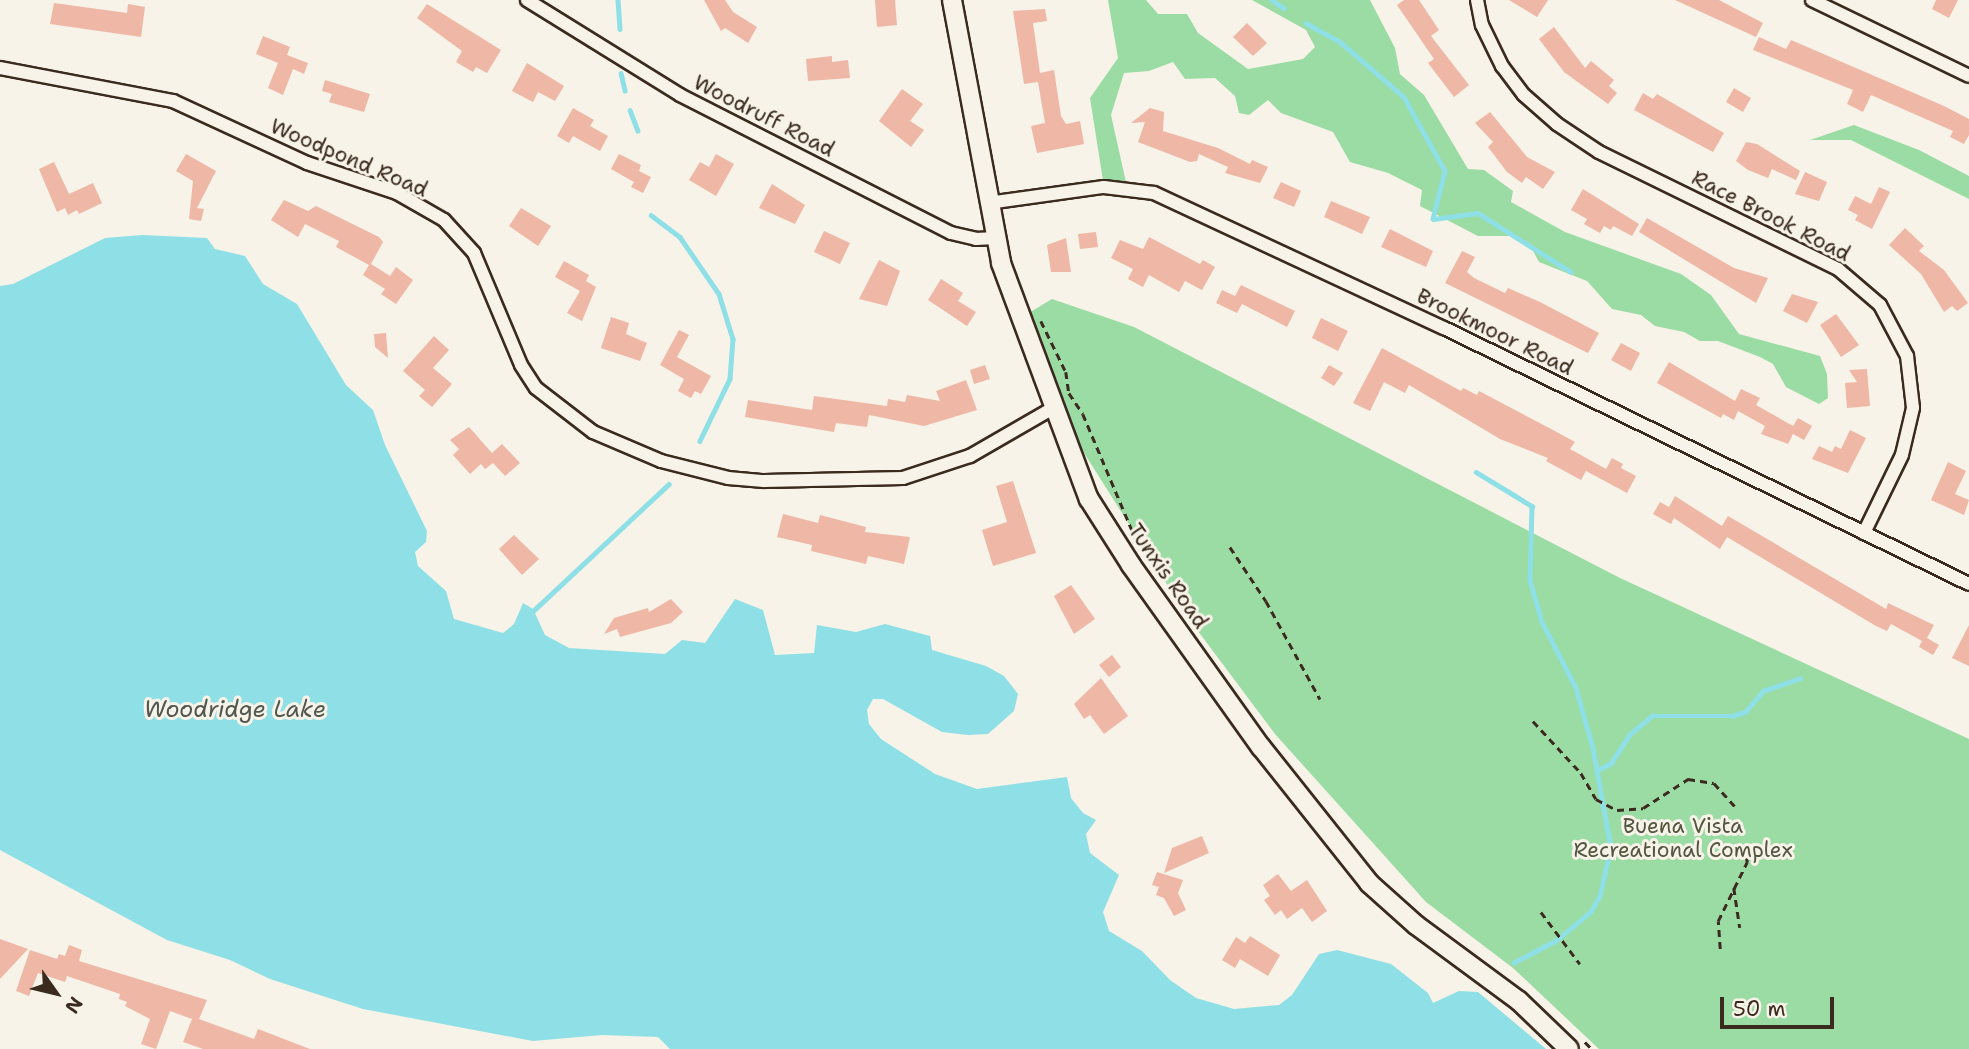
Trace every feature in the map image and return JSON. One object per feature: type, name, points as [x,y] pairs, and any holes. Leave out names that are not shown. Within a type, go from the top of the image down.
[{"type":"street","name":"Woodruff Road","points":[[527,0],[692,101],[951,233],[975,239],[995,238]]},
{"type":"street","name":"Tunxis Road","points":[[952,0],[995,238],[1089,499],[1109,533],[1304,805],[1388,902],[1572,1041]]},
{"type":"street","name":"Race Brook Road","points":[[1477,0],[1488,40],[1513,81],[1575,138],[1838,268],[1880,305],[1907,356],[1913,408],[1902,455],[1864,533]]},
{"type":"street","points":[[1812,0],[1969,76]]},
{"type":"street","name":"Woodpond Road","points":[[0,68],[173,101],[307,163],[397,194],[444,220],[474,253],[521,365],[536,388],[593,432],[661,461],[728,478],[764,481],[903,478],[970,456],[1055,407]]},
{"type":"street","name":"Brookmoor Road","points":[[988,203],[1104,187],[1154,193],[1969,584]]},
{"type":"path","points":[[1037,313],[1054,341],[1069,393],[1083,414],[1142,553]]},
{"type":"path","points":[[1230,547],[1266,601],[1320,699]]},
{"type":"path","points":[[1533,721],[1581,773],[1596,799],[1608,806],[1638,810],[1679,782],[1701,779],[1714,783],[1735,806]]},
{"type":"path","points":[[1720,949],[1716,928],[1747,862],[1745,850]]},
{"type":"path","points":[[1734,888],[1740,928]]},
{"type":"path","points":[[1541,912],[1580,964]]},
{"type":"path","points":[[1572,1041],[1592,1049]]},
{"type":"green space","points":[[1108,0],[1146,0],[1158,14],[1187,14],[1198,33],[1248,69],[1303,59],[1315,47],[1306,30],[1252,0],[1370,0],[1395,48],[1400,74],[1424,95],[1468,169],[1484,170],[1513,191],[1511,202],[1565,232],[1681,274],[1711,295],[1739,334],[1820,356],[1827,374],[1828,398],[1819,404],[1786,387],[1773,364],[1760,357],[1718,341],[1700,341],[1684,332],[1655,326],[1641,315],[1612,309],[1587,281],[1539,262],[1531,247],[1511,236],[1478,236],[1420,206],[1422,190],[1388,173],[1350,162],[1333,132],[1281,113],[1268,100],[1249,115],[1239,113],[1235,96],[1215,78],[1185,79],[1173,62],[1149,71],[1124,73],[1111,115],[1127,187],[1104,187],[1090,98],[1118,58]]},
{"type":"green space","points":[[1854,125],[1919,150],[1969,176],[1969,199],[1851,140],[1810,140]]},
{"type":"green space","name":"Buena Vista Recreational Complex","points":[[1052,299],[1134,327],[1620,578],[1969,739],[1969,1049],[1599,1049],[1513,968],[1426,902],[1275,734],[1189,619],[1067,426],[1040,335],[1027,314]]},
{"type":"water","name":"Woodridge Lake","points":[[142,235],[207,238],[215,249],[245,256],[263,284],[297,304],[346,385],[373,410],[385,445],[427,531],[426,542],[415,552],[418,566],[446,591],[454,619],[503,633],[514,624],[523,603],[533,609],[545,635],[569,648],[665,654],[682,640],[705,643],[735,599],[763,610],[775,655],[814,653],[817,625],[856,632],[885,624],[930,636],[932,650],[986,666],[1004,676],[1018,694],[1014,711],[988,734],[968,735],[942,732],[883,699],[873,699],[867,710],[869,724],[881,739],[935,774],[977,789],[1067,777],[1071,798],[1083,813],[1096,820],[1086,834],[1090,853],[1119,875],[1103,912],[1109,931],[1142,951],[1170,980],[1196,998],[1234,1009],[1279,1005],[1292,995],[1319,954],[1337,950],[1391,964],[1428,993],[1433,1003],[1459,991],[1478,992],[1546,1049],[670,1049],[658,1037],[602,1035],[533,1041],[363,1009],[270,979],[230,960],[167,940],[0,850],[0,286],[13,284],[105,238]]},
{"type":"building","points":[[704,0],[725,0],[733,12],[757,27],[748,43],[725,28],[721,31]]},
{"type":"building","points":[[875,0],[895,0],[897,25],[877,27]]},
{"type":"building","points":[[1404,0],[1419,0],[1439,30],[1431,36],[1469,85],[1454,97],[1428,63],[1434,59],[1397,5]]},
{"type":"building","points":[[1509,0],[1548,0],[1537,17]]},
{"type":"building","points":[[1675,0],[1719,0],[1763,23],[1756,37]]},
{"type":"building","points":[[1936,0],[1958,0],[1949,18],[1932,9]]},
{"type":"building","points":[[54,3],[127,13],[128,4],[145,7],[141,37],[50,24]]},
{"type":"building","points":[[427,4],[501,50],[487,73],[476,67],[473,72],[456,62],[462,51],[417,18]]},
{"type":"building","points":[[1045,9],[1047,21],[1033,23],[1040,73],[1054,70],[1061,116],[1066,124],[1080,121],[1084,144],[1037,153],[1031,126],[1045,123],[1038,82],[1024,84],[1013,11]]},
{"type":"building","points":[[1247,23],[1267,43],[1253,56],[1233,37]]},
{"type":"building","points":[[1554,27],[1585,68],[1591,61],[1614,80],[1609,86],[1617,93],[1608,104],[1564,72],[1539,39]]},
{"type":"building","points":[[263,36],[290,47],[287,55],[308,63],[304,74],[293,69],[283,95],[268,88],[278,63],[256,54]]},
{"type":"building","points":[[1759,37],[1786,49],[1791,40],[1944,106],[1969,119],[1969,135],[1964,144],[1950,137],[1953,131],[1871,95],[1863,112],[1847,104],[1853,90],[1753,50]]},
{"type":"building","points":[[832,56],[832,62],[848,60],[850,78],[808,81],[806,59]]},
{"type":"building","points":[[527,63],[564,86],[555,101],[538,92],[533,102],[512,91]]},
{"type":"building","points":[[325,80],[370,94],[364,112],[329,102],[332,94],[322,91]]},
{"type":"building","points":[[1734,88],[1751,98],[1743,112],[1726,102]]},
{"type":"building","points":[[902,89],[923,104],[910,121],[924,130],[911,147],[879,121]]},
{"type":"building","points":[[1643,93],[1653,99],[1657,94],[1724,133],[1713,152],[1634,110]]},
{"type":"building","points":[[573,108],[594,120],[590,126],[608,136],[600,151],[573,136],[569,143],[557,136]]},
{"type":"building","points":[[1150,108],[1164,112],[1163,131],[1218,148],[1250,164],[1252,160],[1268,167],[1260,183],[1225,173],[1228,167],[1199,154],[1197,161],[1190,162],[1138,142],[1145,122],[1131,123]]},
{"type":"building","points":[[1490,112],[1527,157],[1555,172],[1543,189],[1526,177],[1522,183],[1507,172],[1488,147],[1493,142],[1475,123]]},
{"type":"building","points":[[1746,142],[1757,144],[1800,171],[1796,180],[1772,169],[1768,178],[1748,170],[1736,161]]},
{"type":"building","points":[[186,154],[216,171],[197,208],[204,209],[201,221],[189,219],[193,181],[176,171]]},
{"type":"building","points":[[619,154],[641,165],[639,171],[651,177],[643,193],[631,187],[634,182],[611,169]]},
{"type":"building","points":[[716,154],[734,164],[716,196],[689,180],[700,162],[709,167]]},
{"type":"building","points":[[54,162],[69,194],[93,183],[102,203],[79,214],[77,210],[68,215],[65,208],[57,212],[39,169]]},
{"type":"building","points":[[1805,172],[1827,182],[1819,201],[1795,194]]},
{"type":"building","points":[[1281,182],[1301,191],[1294,207],[1273,198]]},
{"type":"building","points":[[772,184],[805,205],[795,224],[759,208]]},
{"type":"building","points":[[1879,187],[1890,192],[1872,229],[1855,220],[1858,215],[1848,210],[1855,196],[1871,204]]},
{"type":"building","points":[[1583,189],[1639,224],[1632,236],[1613,226],[1611,230],[1604,226],[1600,233],[1584,224],[1587,219],[1571,210]]},
{"type":"building","points":[[284,200],[308,211],[316,206],[379,237],[383,242],[371,264],[390,276],[396,267],[413,280],[396,304],[381,294],[385,289],[363,275],[369,265],[336,247],[339,241],[305,224],[298,237],[271,220]]},
{"type":"building","points":[[1331,201],[1370,217],[1362,234],[1324,217]]},
{"type":"building","points":[[521,208],[551,226],[538,246],[509,226]]},
{"type":"building","points":[[1647,218],[1734,268],[1768,278],[1756,303],[1639,232]]},
{"type":"building","points":[[1905,228],[1924,246],[1919,251],[1944,270],[1968,303],[1957,311],[1952,306],[1944,312],[1921,274],[1889,245]]},
{"type":"building","points":[[1390,229],[1433,251],[1426,267],[1381,247]]},
{"type":"building","points":[[824,231],[850,243],[840,264],[814,252]]},
{"type":"building","points":[[1096,232],[1098,247],[1080,249],[1078,234]]},
{"type":"building","points":[[1149,237],[1200,264],[1203,260],[1215,267],[1202,290],[1185,281],[1179,292],[1149,275],[1143,287],[1128,279],[1133,269],[1111,258],[1120,240],[1143,249]]},
{"type":"building","points":[[1066,238],[1071,272],[1051,272],[1047,245]]},
{"type":"building","points":[[1462,251],[1475,257],[1467,272],[1474,278],[1505,293],[1508,288],[1540,302],[1599,333],[1588,353],[1445,283]]},
{"type":"building","points":[[879,260],[900,271],[887,306],[859,299]]},
{"type":"building","points":[[564,261],[589,275],[586,281],[596,287],[582,321],[567,313],[580,291],[555,277]]},
{"type":"building","points":[[941,279],[963,293],[958,301],[976,312],[967,326],[928,300]]},
{"type":"building","points":[[1241,285],[1295,311],[1287,327],[1242,304],[1237,313],[1216,303],[1222,290],[1235,296]]},
{"type":"building","points":[[1792,294],[1818,302],[1807,323],[1783,311]]},
{"type":"building","points":[[1836,314],[1859,345],[1841,357],[1820,325]]},
{"type":"building","points":[[611,317],[629,323],[626,334],[647,343],[640,361],[601,348]]},
{"type":"building","points":[[1321,318],[1348,331],[1338,351],[1312,338]]},
{"type":"building","points":[[679,330],[689,335],[677,357],[711,376],[701,394],[695,391],[691,398],[678,391],[684,379],[660,365]]},
{"type":"building","points":[[386,333],[388,358],[375,347],[374,334]]},
{"type":"building","points":[[434,336],[449,350],[433,368],[452,384],[432,407],[419,396],[425,390],[403,371]]},
{"type":"building","points":[[1621,343],[1640,353],[1631,371],[1611,360]]},
{"type":"building","points":[[1382,348],[1461,391],[1463,388],[1477,395],[1479,391],[1553,430],[1575,442],[1570,449],[1606,469],[1612,458],[1623,464],[1621,468],[1636,476],[1627,493],[1586,471],[1581,480],[1546,461],[1548,458],[1500,439],[1409,385],[1405,393],[1384,382],[1370,411],[1353,403]]},
{"type":"building","points":[[1669,362],[1735,401],[1741,389],[1760,398],[1756,405],[1793,426],[1798,418],[1812,426],[1804,440],[1793,434],[1788,444],[1761,434],[1765,426],[1738,411],[1734,420],[1723,414],[1721,418],[1657,383]]},
{"type":"building","points":[[985,365],[990,379],[974,384],[970,370]]},
{"type":"building","points":[[1329,365],[1343,373],[1334,386],[1321,378]]},
{"type":"building","points":[[1867,369],[1870,406],[1847,408],[1845,383],[1857,382],[1849,370]]},
{"type":"building","points":[[966,380],[977,410],[924,426],[869,415],[867,427],[836,423],[834,432],[745,417],[748,400],[812,410],[814,396],[887,406],[888,399],[905,402],[907,395],[940,401],[936,391]]},
{"type":"building","points":[[469,427],[492,453],[502,444],[520,463],[505,476],[493,463],[485,469],[481,464],[470,474],[453,455],[459,449],[450,440]]},
{"type":"building","points":[[1850,430],[1866,438],[1848,473],[1812,459],[1819,446],[1832,452],[1835,446],[1841,449]]},
{"type":"building","points":[[1948,462],[1966,471],[1955,494],[1969,500],[1964,515],[1931,500]]},
{"type":"building","points":[[1013,481],[1036,553],[993,566],[982,530],[1007,522],[996,486]]},
{"type":"building","points":[[1675,496],[1722,526],[1728,516],[1886,609],[1888,603],[1934,625],[1927,638],[1939,645],[1933,655],[1919,647],[1922,641],[1891,624],[1887,631],[1876,626],[1727,537],[1720,549],[1674,518],[1671,524],[1653,514],[1660,502],[1669,507]]},
{"type":"building","points":[[783,514],[818,523],[820,515],[866,527],[865,532],[910,537],[904,564],[868,556],[866,564],[811,551],[812,545],[777,537]]},
{"type":"building","points":[[514,535],[539,559],[522,575],[499,549]]},
{"type":"building","points":[[1071,585],[1095,619],[1074,634],[1054,596]]},
{"type":"building","points":[[671,599],[683,612],[671,623],[620,637],[617,629],[604,634],[614,618],[648,608],[649,612]]},
{"type":"building","points":[[1969,625],[1969,666],[1952,658]]},
{"type":"building","points":[[1112,655],[1121,667],[1109,677],[1099,665]]},
{"type":"building","points":[[1101,678],[1128,716],[1104,734],[1090,715],[1084,719],[1074,704]]},
{"type":"building","points":[[1202,836],[1209,853],[1164,873],[1172,848]]},
{"type":"building","points":[[1157,872],[1183,880],[1178,893],[1186,910],[1174,916],[1164,898],[1156,895],[1159,887],[1152,885]]},
{"type":"building","points":[[1278,874],[1291,891],[1307,880],[1327,911],[1312,922],[1302,908],[1287,919],[1281,910],[1275,915],[1264,900],[1270,896],[1263,885]]},
{"type":"building","points":[[1250,936],[1280,955],[1268,976],[1240,959],[1235,968],[1222,960],[1236,937],[1245,943]]},
{"type":"building","points":[[0,939],[28,949],[0,979]]},
{"type":"building","points":[[69,945],[82,950],[79,961],[207,1000],[199,1019],[254,1039],[258,1029],[310,1049],[203,1049],[183,1042],[192,1019],[170,1011],[156,1049],[141,1044],[150,1019],[125,1006],[127,1002],[119,999],[120,994],[67,976],[65,982],[38,973],[29,996],[16,991],[30,950],[57,959],[59,954],[65,956]]},
{"type":"waterway","points":[[618,0],[620,29]]},
{"type":"waterway","points":[[1272,0],[1284,8]]},
{"type":"waterway","points":[[1306,23],[1339,41],[1404,97],[1445,171],[1433,219],[1478,213],[1571,272]]},
{"type":"waterway","points":[[621,73],[625,91]]},
{"type":"waterway","points":[[630,110],[638,131]]},
{"type":"waterway","points":[[651,215],[680,237],[719,294],[733,339],[730,379],[700,441]]},
{"type":"waterway","points":[[1476,472],[1532,506],[1530,580],[1542,622],[1576,688],[1593,748],[1611,848],[1600,896],[1591,912],[1556,941],[1514,963]]},
{"type":"waterway","points":[[532,612],[669,484]]},
{"type":"waterway","points":[[1598,770],[1611,763],[1629,735],[1652,716],[1732,716],[1745,712],[1763,691],[1800,678]]}]
